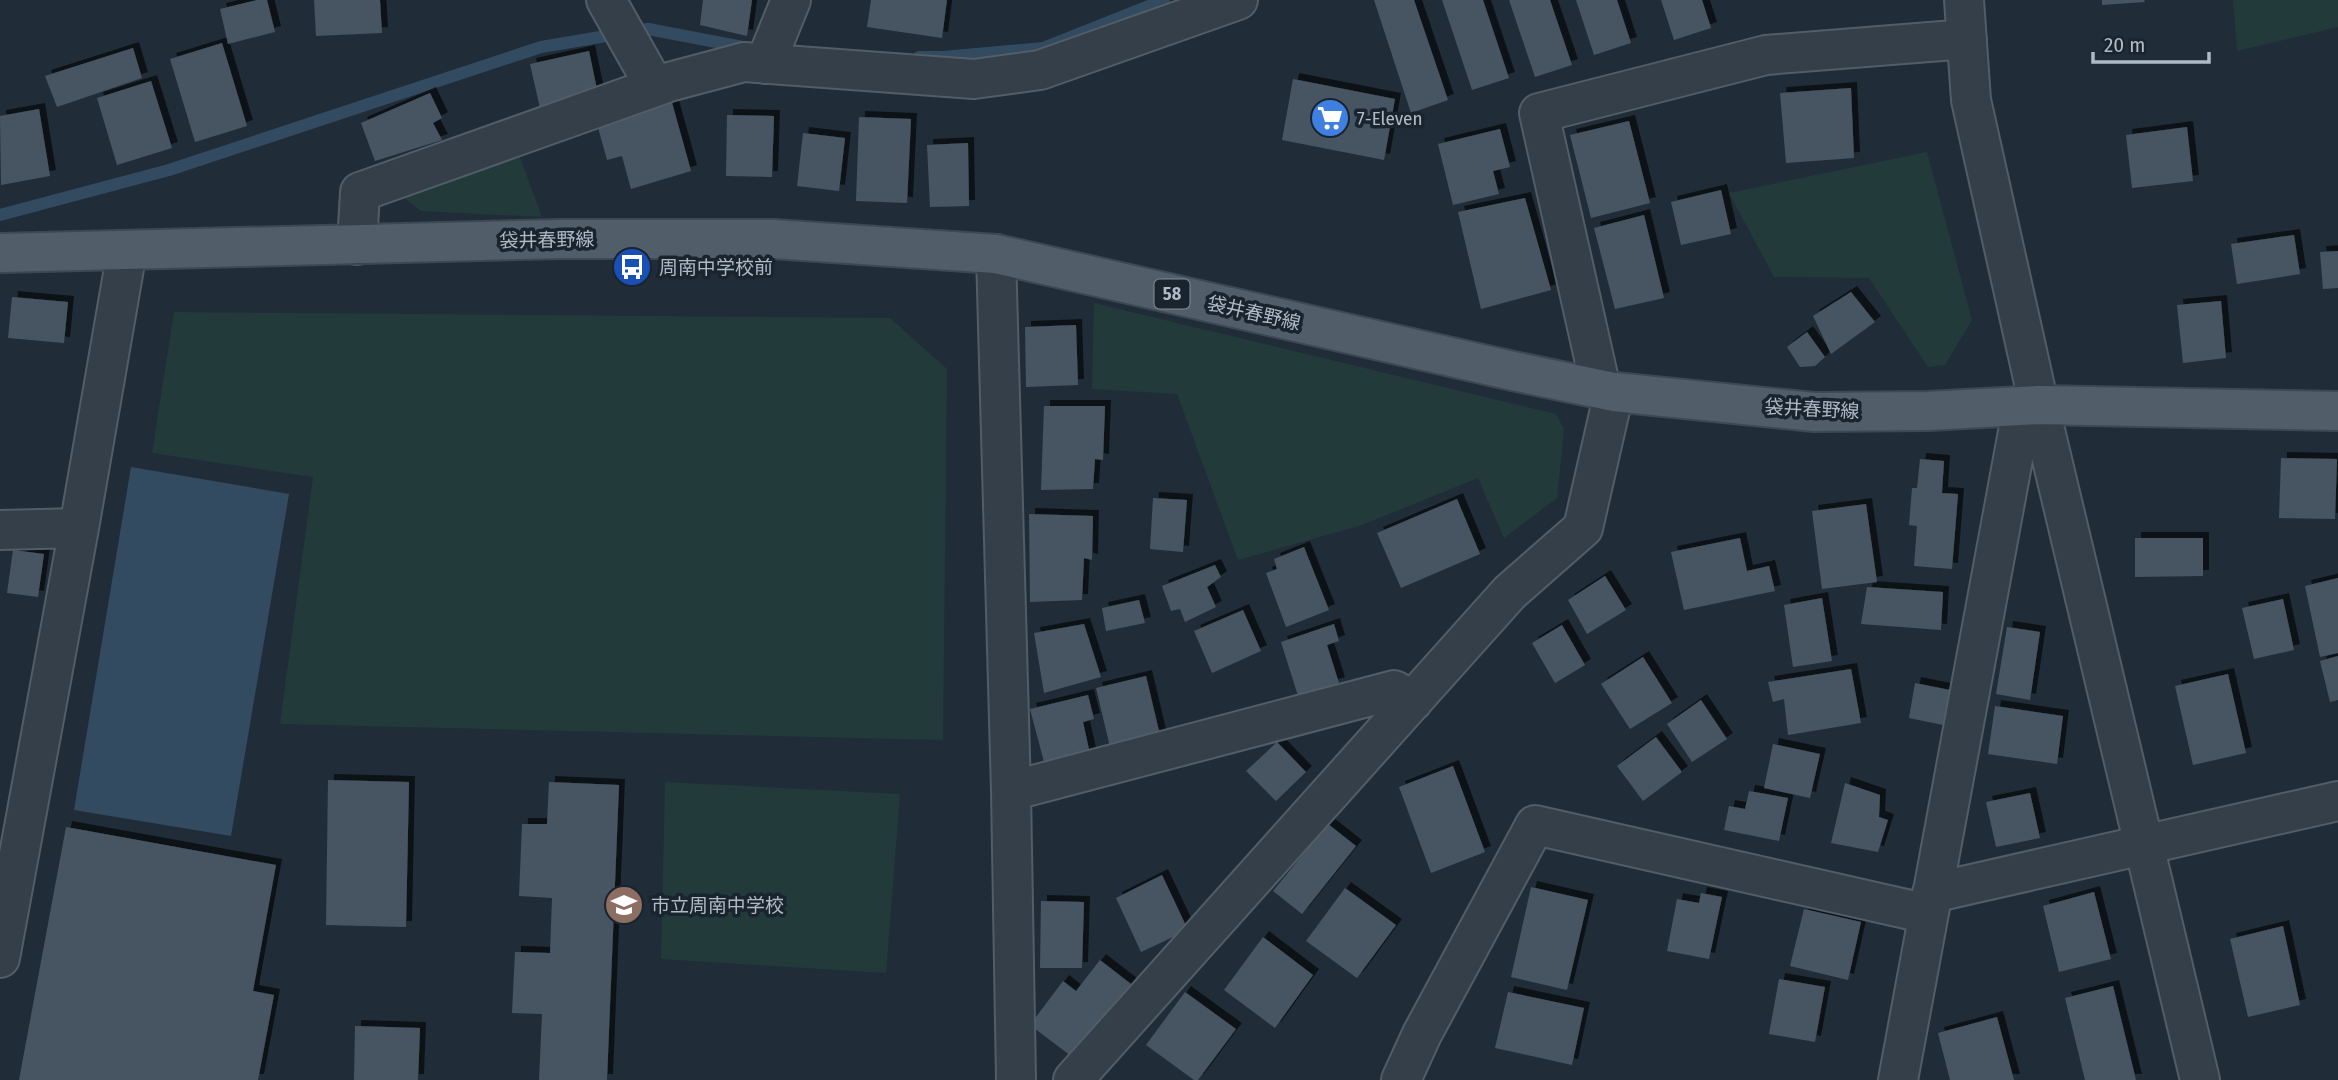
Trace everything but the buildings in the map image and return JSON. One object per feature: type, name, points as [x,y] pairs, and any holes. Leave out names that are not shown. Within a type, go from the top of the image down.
[{"type":"main road","name":"袋井春野線","points":[[0,253],[562,239],[773,239],[996,254],[1607,390],[1814,412],[1928,411],[2031,405],[2338,411]]},
{"type":"street","points":[[606,0],[655,87]]},
{"type":"street","points":[[765,64],[791,0]]},
{"type":"street","points":[[356,245],[360,192],[655,87],[744,62],[974,79],[1040,70],[1238,0]]},
{"type":"street","points":[[1964,0],[1970,100],[2031,405],[2144,844],[2200,1080]]},
{"type":"street","points":[[1073,1080],[1510,592],[1583,528],[1607,390],[1539,113],[1766,55],[1966,39]]},
{"type":"street","points":[[0,958],[127,251]]},
{"type":"street","points":[[996,254],[1016,1080]]},
{"type":"street","points":[[1898,1080],[1930,904],[2031,405]]},
{"type":"street","points":[[0,530],[79,528]]},
{"type":"street","points":[[1011,791],[1394,690],[1413,701]]},
{"type":"street","points":[[1401,1080],[1422,1034],[1535,825],[1930,904],[2144,844],[2338,801]]},
{"type":"green space","points":[[2233,0],[2338,0],[2338,27],[2237,51]]},
{"type":"green space","points":[[517,149],[542,217],[421,211],[398,193]]},
{"type":"green space","points":[[1927,152],[1972,320],[1945,365],[1928,367],[1869,278],[1774,277],[1729,193]]},
{"type":"green space","points":[[1094,303],[1556,414],[1564,429],[1557,498],[1504,538],[1478,478],[1362,525],[1238,560],[1177,394],[1092,389]]},
{"type":"green space","points":[[174,312],[890,318],[947,369],[943,740],[280,724],[313,477],[152,453]]},
{"type":"green space","points":[[665,782],[900,794],[886,973],[661,959]]},
{"type":"water","points":[[131,467],[289,494],[231,836],[74,810]]},
{"type":"waterway","points":[[919,57],[1043,48],[1164,0]]},
{"type":"waterway","points":[[0,215],[169,170],[541,47],[648,29],[748,48]]},
{"type":"place","name":"7-Eleven","points":[[1330,118]]},
{"type":"place","name":"周南中学校前","points":[[632,267]]},
{"type":"place","name":"市立周南中学校","points":[[624,905]]}]
